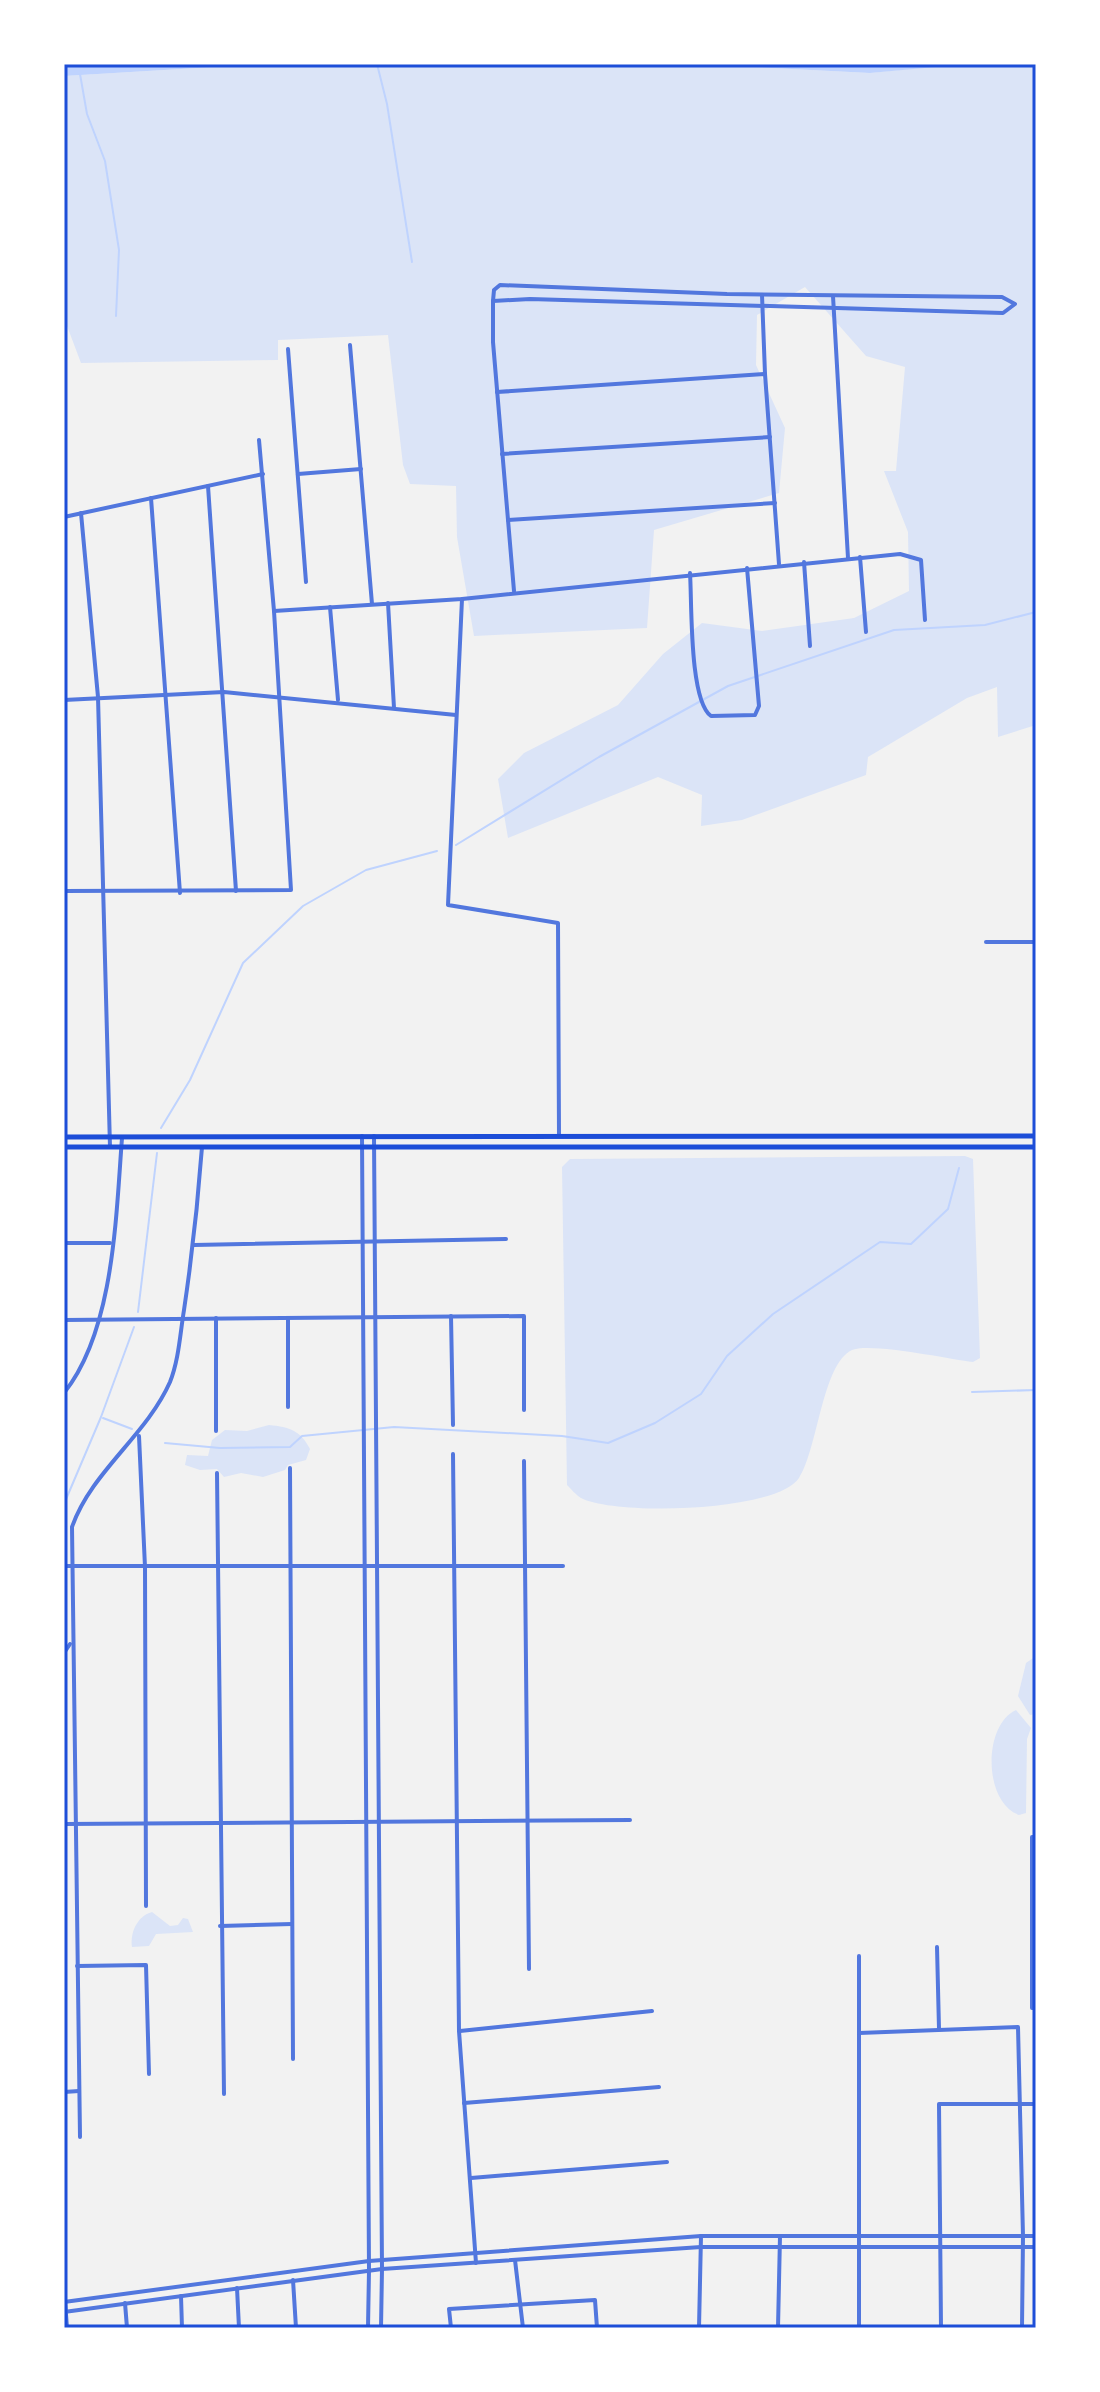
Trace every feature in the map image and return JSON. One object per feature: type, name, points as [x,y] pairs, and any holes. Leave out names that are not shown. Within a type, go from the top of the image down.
[{"type":"main road","points":[[559,1136],[559,1148]]},
{"type":"main road","points":[[64,1137],[1036,1136]]},
{"type":"main road","points":[[64,1147],[1036,1147]]},
{"type":"street","points":[[493,301],[522,299],[1003,313],[1015,304],[1002,297],[762,295],[500,285],[494,290],[493,301],[497,392],[514,591]]},
{"type":"street","points":[[762,295],[779,564]]},
{"type":"street","points":[[833,296],[848,558]]},
{"type":"street","points":[[350,345],[372,604]]},
{"type":"street","points":[[288,349],[306,582]]},
{"type":"street","points":[[497,392],[765,374]]},
{"type":"street","points":[[502,454],[770,437]]},
{"type":"street","points":[[64,891],[180,893],[291,890],[274,611],[259,440]]},
{"type":"street","points":[[298,474],[361,469]]},
{"type":"street","points":[[64,517],[263,474]]},
{"type":"street","points":[[208,486],[236,891]]},
{"type":"street","points":[[151,498],[180,893]]},
{"type":"street","points":[[508,520],[775,503]]},
{"type":"street","points":[[81,513],[98,697],[110,1147]]},
{"type":"street","points":[[274,611],[462,599],[514,591],[900,554],[921,560],[925,620]]},
{"type":"street","points":[[860,557],[866,632]]},
{"type":"street","points":[[804,562],[810,646]]},
{"type":"street","points":[[690,573],[695,662],[704,710],[711,716],[744,717],[755,715],[759,706],[747,568]]},
{"type":"street","points":[[462,599],[448,905],[558,923],[559,1136]]},
{"type":"street","points":[[388,603],[394,708]]},
{"type":"street","points":[[330,607],[338,701]]},
{"type":"street","points":[[64,700],[224,692],[456,715]]},
{"type":"street","points":[[986,942],[1036,942]]},
{"type":"street","points":[[64,1393],[90,1353],[101,1320],[122,1136]]},
{"type":"street","points":[[362,1136],[368,2328]]},
{"type":"street","points":[[374,1136],[381,2328]]},
{"type":"street","points":[[80,2137],[72,1527],[80,1505],[139,1434],[169,1382],[194,1245],[202,1147]]},
{"type":"street","points":[[194,1245],[362,1239],[506,1239]]},
{"type":"street","points":[[64,1243],[111,1243]]},
{"type":"street","points":[[451,1316],[453,1425]]},
{"type":"street","points":[[64,1320],[524,1316],[524,1410]]},
{"type":"street","points":[[216,1318],[216,1431]]},
{"type":"street","points":[[288,1318],[288,1407]]},
{"type":"street","points":[[139,1434],[145,1567],[146,1906]]},
{"type":"street","points":[[453,1454],[454,1819],[459,2031],[476,2263]]},
{"type":"street","points":[[524,1461],[529,1969]]},
{"type":"street","points":[[290,1468],[293,2059]]},
{"type":"street","points":[[217,1473],[224,2094]]},
{"type":"street","points":[[64,1566],[452,1569],[563,1566]]},
{"type":"street","points":[[64,1653],[72,1642]]},
{"type":"street","points":[[1035,1762],[1036,1803]]},
{"type":"street","points":[[64,1824],[630,1820]]},
{"type":"street","points":[[1034,1837],[1034,2008]]},
{"type":"street","points":[[220,1926],[292,1924]]},
{"type":"street","points":[[937,1947],[939,2029]]},
{"type":"street","points":[[859,1956],[859,2328]]},
{"type":"street","points":[[77,1966],[146,1965],[149,2074]]},
{"type":"street","points":[[367,1985],[380,1984]]},
{"type":"street","points":[[459,2031],[652,2011]]},
{"type":"street","points":[[859,2033],[1018,2027],[1022,2328]]},
{"type":"street","points":[[464,2103],[659,2087]]},
{"type":"street","points":[[64,2092],[79,2091]]},
{"type":"street","points":[[941,2328],[939,2104],[1036,2104]]},
{"type":"street","points":[[471,2178],[667,2162]]},
{"type":"street","points":[[64,2235],[67,2328]]},
{"type":"street","points":[[65,2302],[369,2261],[701,2236],[1036,2236]]},
{"type":"street","points":[[699,2328],[701,2236]]},
{"type":"street","points":[[778,2328],[780,2236]]},
{"type":"street","points":[[65,2312],[369,2270],[701,2247],[1036,2247]]},
{"type":"street","points":[[515,2260],[523,2328]]},
{"type":"street","points":[[293,2280],[296,2328]]},
{"type":"street","points":[[237,2288],[239,2328]]},
{"type":"street","points":[[181,2296],[182,2328]]},
{"type":"street","points":[[451,2328],[449,2309],[595,2300],[597,2328]]},
{"type":"street","points":[[125,2303],[127,2328]]},
{"type":"shaded area","points":[[266,64],[400,67],[427,64],[693,64],[870,73],[956,64],[1036,64],[1036,725],[998,737],[997,687],[967,698],[868,757],[866,775],[742,820],[701,826],[702,795],[658,777],[508,838],[498,779],[524,753],[618,705],[663,654],[702,623],[762,631],[854,618],[909,591],[908,532],[884,471],[896,471],[905,367],[866,356],[805,287],[757,315],[756,365],[785,428],[779,493],[654,530],[647,628],[474,636],[457,537],[456,486],[410,484],[403,465],[388,335],[278,340],[278,360],[81,363],[64,318],[64,76]]},
{"type":"shaded area","points":[[965,1156],[973,1159],[980,1358],[973,1362],[892,1349],[852,1350],[842,1358],[834,1372],[806,1465],[799,1478],[785,1489],[760,1498],[694,1508],[626,1507],[581,1498],[567,1485],[562,1167],[570,1159]]},
{"type":"shaded area","points":[[269,1425],[299,1434],[310,1449],[306,1460],[263,1477],[241,1473],[224,1477],[217,1469],[200,1470],[185,1465],[187,1455],[208,1456],[212,1440],[225,1430],[247,1431]]},
{"type":"shaded area","points":[[1036,1656],[1036,1714],[1030,1715],[1018,1696],[1026,1663]]},
{"type":"shaded area","points":[[1016,1710],[1031,1728],[1027,1739],[1026,1813],[1019,1815],[1007,1807],[999,1795],[992,1763],[997,1731],[1005,1718]]},
{"type":"shaded area","points":[[152,1912],[170,1926],[178,1925],[183,1918],[188,1919],[193,1932],[156,1934],[149,1946],[132,1947],[136,1926],[142,1917]]},
{"type":"water","points":[[64,64],[266,64],[64,76]]},
{"type":"water","points":[[693,64],[968,64],[870,73]]},
{"type":"waterway","points":[[377,64],[387,104],[412,262]]},
{"type":"waterway","points":[[80,74],[87,114],[105,161],[119,250],[116,316]]},
{"type":"waterway","points":[[456,845],[599,757],[728,686],[894,630],[985,625],[1036,612]]},
{"type":"waterway","points":[[161,1128],[190,1080],[243,963],[303,906],[366,870],[437,851]]},
{"type":"waterway","points":[[138,1312],[157,1153]]},
{"type":"waterway","points":[[165,1443],[220,1448],[290,1447],[302,1436],[394,1427],[562,1436],[608,1443],[655,1423],[701,1394],[727,1356],[773,1314],[880,1242],[911,1244],[948,1209],[959,1168]]},
{"type":"waterway","points":[[64,1504],[101,1417],[134,1327]]},
{"type":"waterway","points":[[972,1392],[1036,1390]]},
{"type":"waterway","points":[[103,1418],[132,1429]]}]
